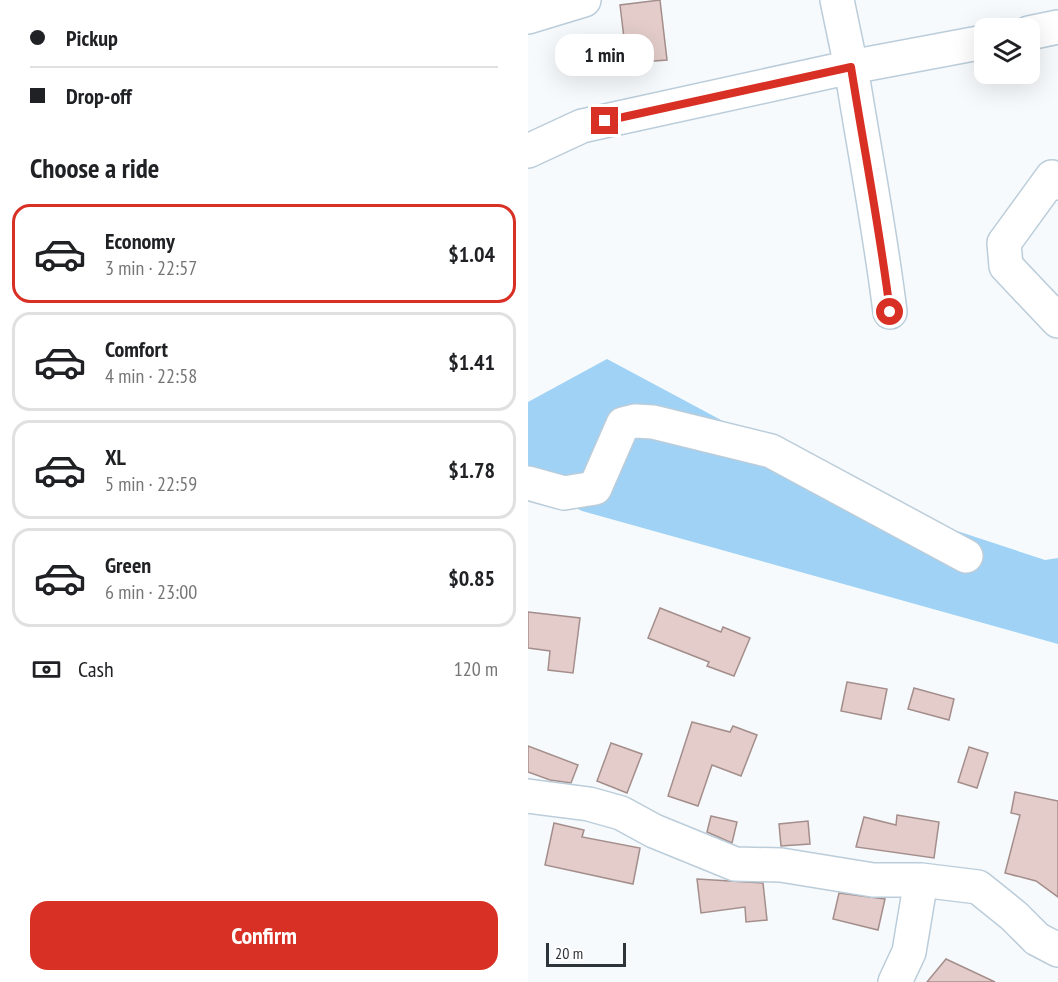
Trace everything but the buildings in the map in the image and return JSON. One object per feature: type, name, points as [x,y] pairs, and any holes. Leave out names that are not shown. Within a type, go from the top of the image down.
[{"type":"street","points":[[528,17],[584,0]]},
{"type":"street","points":[[837,0],[851,67],[870,190],[881,238],[890,312]]},
{"type":"street","points":[[1040,31],[1058,27]]},
{"type":"street","points":[[528,151],[582,126],[851,67],[974,44]]},
{"type":"street","points":[[1056,177],[1004,243],[1006,266],[1058,321]]},
{"type":"street","points":[[528,483],[564,493],[595,488],[623,424],[635,421],[653,422],[771,451],[966,556]]},
{"type":"street","points":[[528,796],[590,804],[621,813],[654,831],[735,864],[781,865],[873,880],[921,880],[978,887],[1014,916],[1037,939],[1058,950]]},
{"type":"street","points":[[895,982],[909,952],[921,880]]},
{"type":"shaded area","points":[[607,359],[884,507],[1045,560],[1058,558],[1058,644],[582,511],[528,484],[528,402]]},
{"type":"route","points":[[605,121],[851,67],[870,190],[881,238],[890,312]]}]
